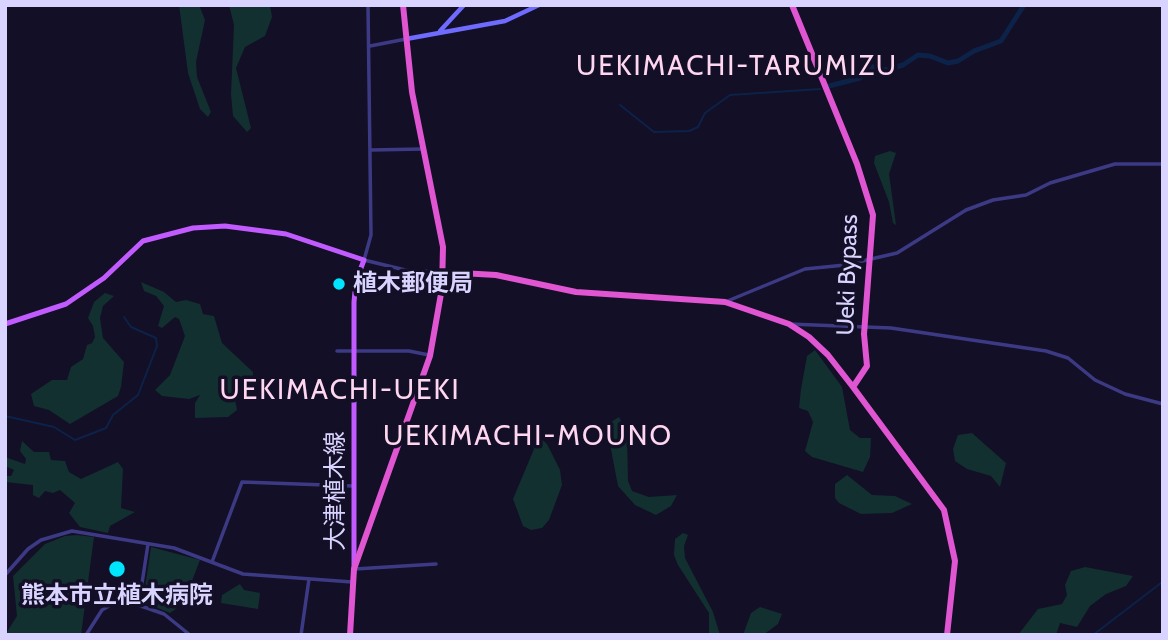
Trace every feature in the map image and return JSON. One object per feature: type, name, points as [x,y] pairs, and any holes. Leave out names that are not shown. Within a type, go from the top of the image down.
[{"type":"highway","points":[[403,5],[405,39],[423,149],[447,264],[455,272]]},
{"type":"highway","name":"Ueki Bypass","points":[[792,5],[857,163],[870,205],[871,259],[865,326],[867,366],[853,387]]},
{"type":"highway","points":[[350,635],[354,569],[430,356],[437,327],[443,247]]},
{"type":"highway","points":[[443,272],[496,275],[576,292],[726,302],[789,324],[814,341],[853,387],[944,510],[955,561],[947,635]]},
{"type":"main road","points":[[439,32],[464,5]]},
{"type":"main road","points":[[405,39],[505,21],[539,5]]},
{"type":"main road","points":[[5,324],[66,304],[104,278],[144,241],[193,228],[225,226],[286,234],[364,260]]},
{"type":"main road","name":"大津植木線","points":[[354,569],[354,292],[364,260]]},
{"type":"street","points":[[368,5],[372,234],[364,260],[405,270],[443,272]]},
{"type":"street","points":[[369,46],[405,39]]},
{"type":"street","points":[[371,150],[423,149]]},
{"type":"street","points":[[726,302],[805,269],[897,253],[966,210],[993,200],[1026,195],[1050,183],[1115,164],[1163,164]]},
{"type":"street","points":[[789,324],[865,326],[999,342],[1061,355],[1099,382],[1138,400],[1163,404]]},
{"type":"street","points":[[337,351],[409,351],[430,356]]},
{"type":"street","points":[[212,562],[242,482],[353,486]]},
{"type":"street","points":[[5,575],[28,549],[60,532],[79,532],[173,548],[243,574],[352,582]]},
{"type":"street","points":[[139,603],[148,544]]},
{"type":"street","points":[[354,569],[436,564]]},
{"type":"street","points":[[301,635],[309,579]]},
{"type":"street","points":[[86,635],[102,610],[121,599],[139,603],[171,618],[190,635]]},
{"type":"green space","points":[[179,5],[199,5],[205,20],[196,62],[197,77],[211,112],[208,117],[200,109],[188,73]]},
{"type":"green space","points":[[229,5],[270,5],[272,17],[265,36],[245,47],[236,68],[251,128],[247,132],[233,116],[231,94],[234,25]]},
{"type":"green space","points":[[890,151],[896,153],[889,174],[896,225],[893,223],[889,202],[874,163],[875,156]]},
{"type":"green space","points":[[141,282],[164,292],[176,302],[186,300],[200,304],[203,314],[214,316],[222,343],[253,372],[253,383],[240,391],[235,400],[237,410],[228,417],[195,418],[195,403],[200,395],[189,399],[162,396],[155,390],[170,375],[185,336],[179,319],[175,317],[162,328],[158,326],[164,306],[156,296],[144,291]]},
{"type":"green space","points":[[105,293],[114,296],[103,306],[100,318],[103,338],[124,362],[121,387],[118,396],[70,424],[49,410],[34,406],[31,394],[52,380],[67,380],[71,367],[83,359],[87,345],[92,343],[95,337],[88,318],[94,302]]},
{"type":"green space","points":[[815,350],[842,387],[850,430],[860,438],[871,438],[870,457],[863,472],[812,457],[805,451],[813,422],[808,411],[799,408],[807,356]]},
{"type":"green space","points":[[619,417],[627,434],[628,481],[632,491],[649,497],[677,495],[671,506],[656,515],[635,505],[618,486],[609,439],[611,422]]},
{"type":"green space","points":[[533,431],[547,444],[560,470],[562,485],[549,520],[542,528],[531,530],[523,526],[513,499],[534,449],[528,439]]},
{"type":"green space","points":[[972,433],[1006,463],[1000,487],[991,476],[967,469],[955,461],[953,449],[958,435]]},
{"type":"green space","points":[[22,441],[34,452],[49,452],[51,460],[65,461],[69,472],[81,479],[118,462],[123,469],[121,508],[135,512],[110,526],[108,533],[80,527],[69,513],[75,503],[60,490],[53,493],[45,491],[39,498],[33,495],[33,485],[5,482],[5,476],[11,476],[14,470],[5,466],[5,457],[25,464],[26,459],[20,451]]},
{"type":"green space","points":[[847,475],[872,495],[895,496],[912,504],[892,513],[861,514],[839,503],[835,498],[835,484]]},
{"type":"green space","points":[[683,533],[688,535],[684,546],[685,558],[713,612],[720,635],[709,635],[709,613],[674,555],[675,539]]},
{"type":"green space","points":[[65,536],[94,537],[81,635],[5,635],[17,616],[13,576],[45,544]]},
{"type":"green space","points":[[151,547],[200,560],[190,586],[192,598],[170,613],[143,602]]},
{"type":"green space","points":[[1085,567],[1133,576],[1126,586],[1106,594],[1090,606],[1077,627],[1060,623],[1056,635],[1018,635],[1038,609],[1062,604],[1067,595],[1065,585],[1071,571]]},
{"type":"green space","points":[[240,584],[244,590],[260,593],[258,609],[221,603],[222,595]]},
{"type":"green space","points":[[760,607],[782,614],[778,624],[763,635],[743,635],[751,613]]},
{"type":"waterway","points":[[829,86],[860,78],[869,66],[886,70],[903,65],[918,55],[930,56],[948,63],[958,61],[974,51],[1001,41],[1024,5]]},
{"type":"waterway","points":[[620,105],[654,132],[689,131],[698,127],[705,113],[730,95],[820,89]]},
{"type":"waterway","points":[[5,416],[54,427],[75,440],[106,428],[113,415],[138,395],[157,346],[156,338],[131,327],[124,317]]},
{"type":"waterway","points":[[1093,635],[1161,583]]},
{"type":"place","name":"植木郵便局","points":[[339,284]]},
{"type":"place","name":"熊本市立植木病院","points":[[117,569]]},
{"type":"district","name":"UEKIMACHI-TARUMIZU","points":[[737,67]]},
{"type":"district","name":"UEKIMACHI-UEKI","points":[[340,391]]},
{"type":"district","name":"UEKIMACHI-MOUNO","points":[[528,437]]}]
